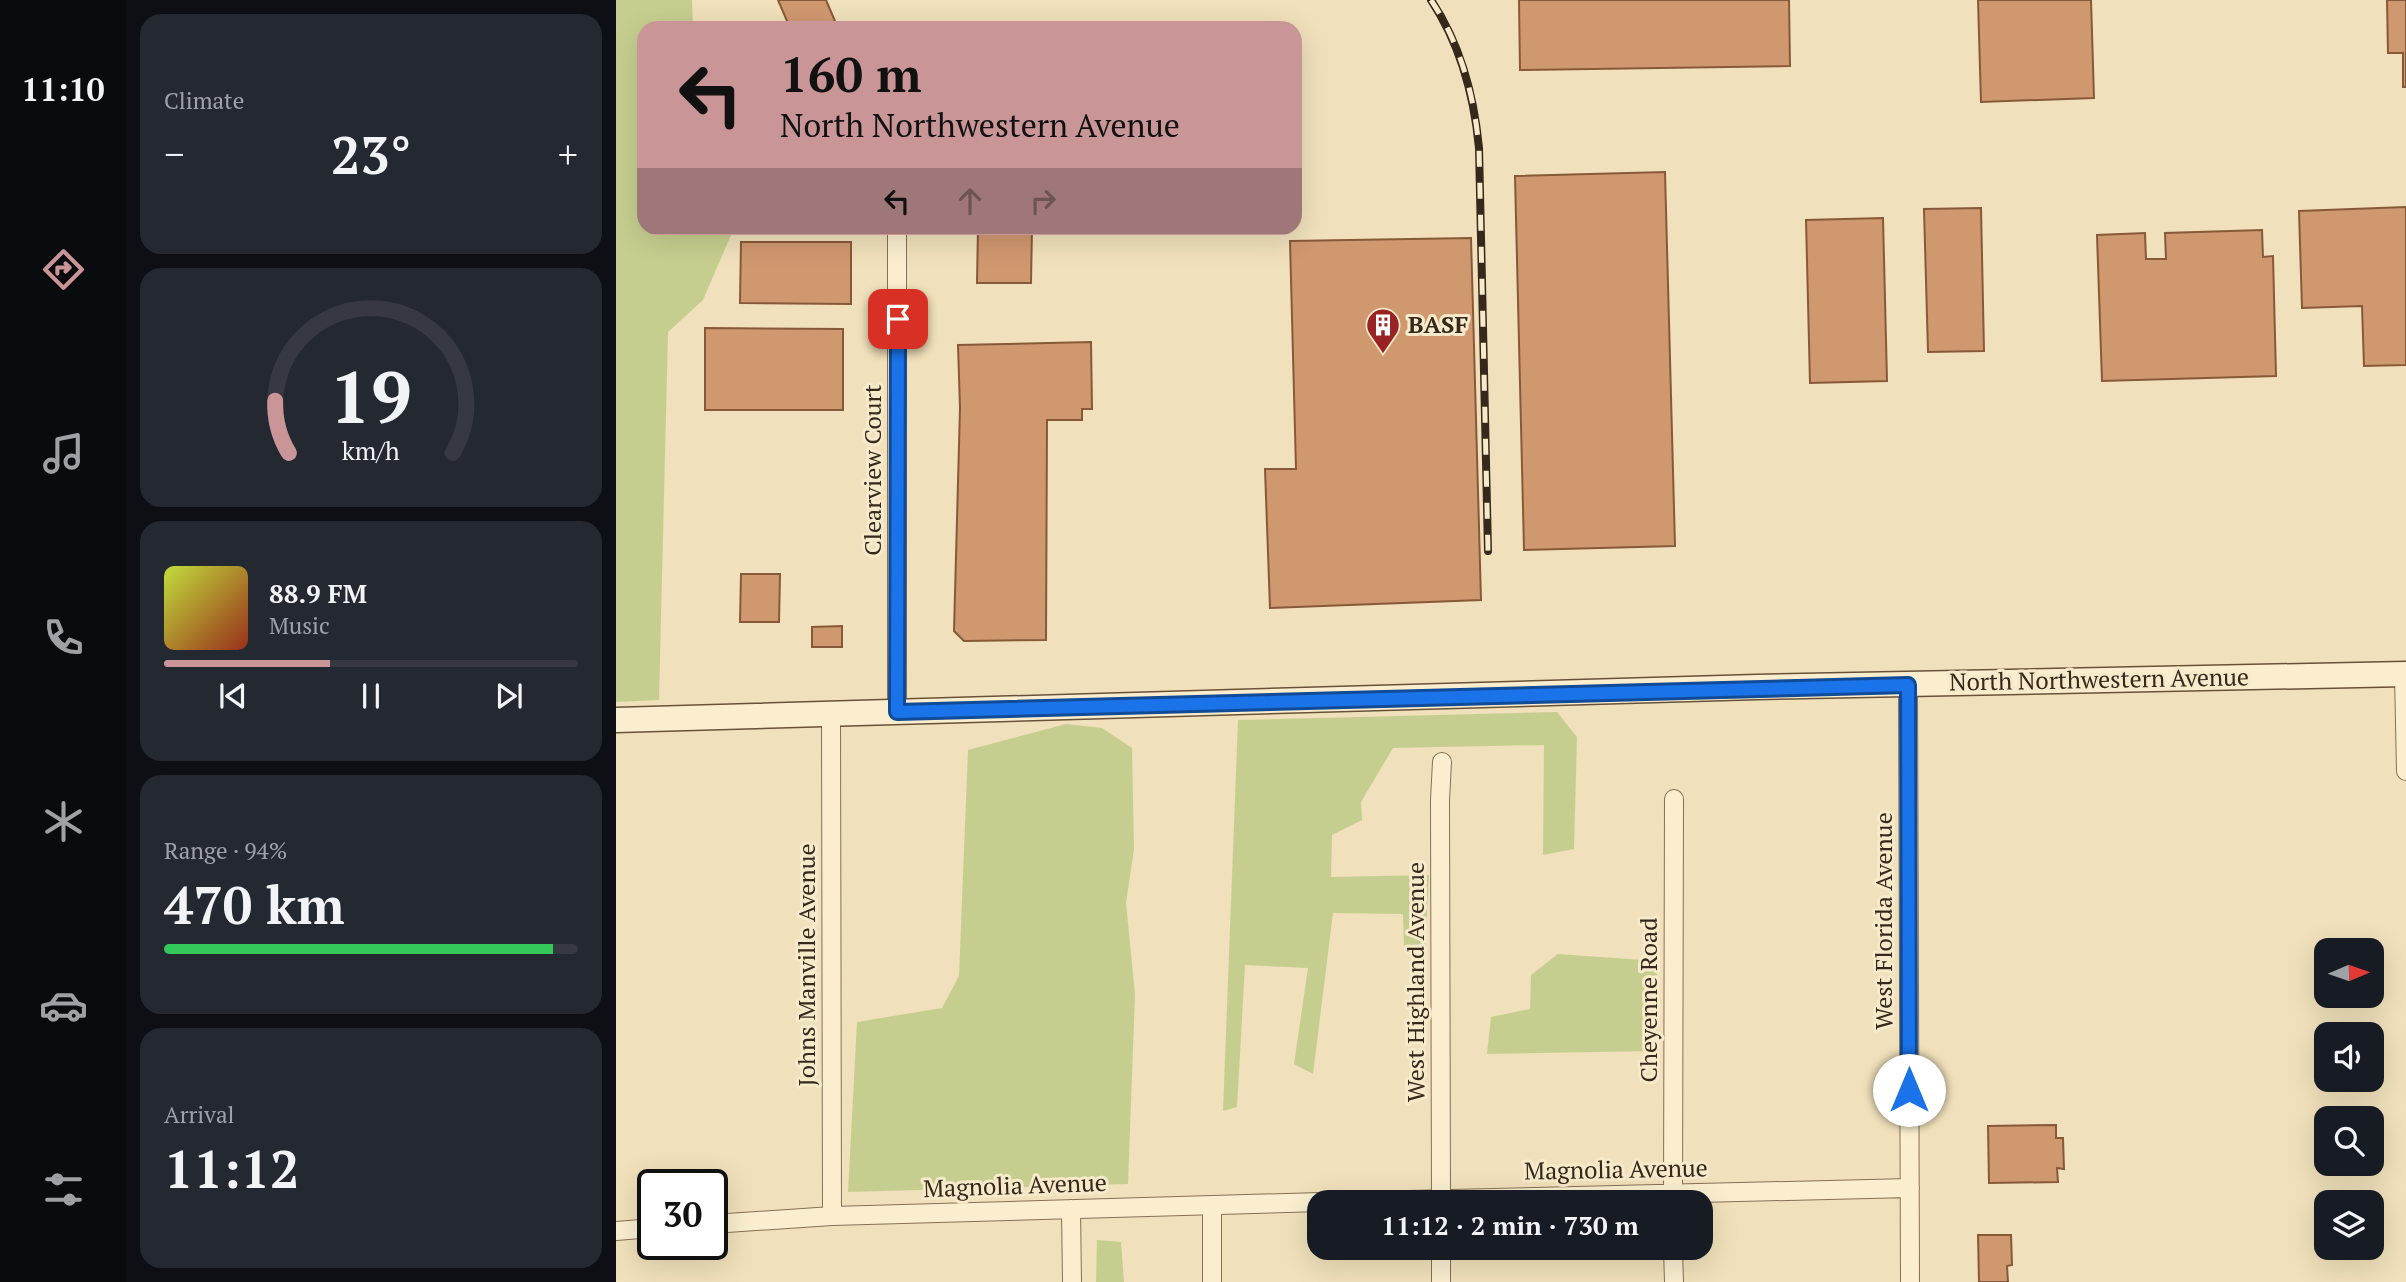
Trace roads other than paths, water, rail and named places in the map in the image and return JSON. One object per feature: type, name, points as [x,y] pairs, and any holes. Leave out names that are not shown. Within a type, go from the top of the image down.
[{"type":"street","name":"Clearview Court","points":[[897,235],[897,712]]},
{"type":"street","name":"North Northwestern Avenue","points":[[616,720],[2405,674]]},
{"type":"street","points":[[2405,674],[2406,771]]},
{"type":"street","name":"West Florida Avenue","points":[[1908,685],[1910,1282]]},
{"type":"street","name":"Johns Manville Avenue","points":[[831,714],[832,1216]]},
{"type":"street","name":"West Highland Avenue","points":[[1441,1190],[1442,762]]},
{"type":"street","name":"Cheyenne Road","points":[[1673,1190],[1674,799]]},
{"type":"street","name":"Magnolia Avenue","points":[[1713,1196],[1910,1188]]},
{"type":"street","name":"Magnolia Avenue","points":[[728,1223],[832,1216],[1307,1202]]},
{"type":"street","points":[[1212,1205],[1212,1282]]},
{"type":"street","points":[[1071,1209],[1072,1282]]},
{"type":"street","points":[[616,1231],[637,1229]]},
{"type":"street","points":[[1441,1260],[1441,1282]]},
{"type":"street","points":[[1673,1260],[1674,1282]]},
{"type":"railway","points":[[1431,0],[1450,35],[1464,71],[1474,109],[1479,148],[1488,551]]},
{"type":"place","name":"BASF","points":[[1383,355]]}]
